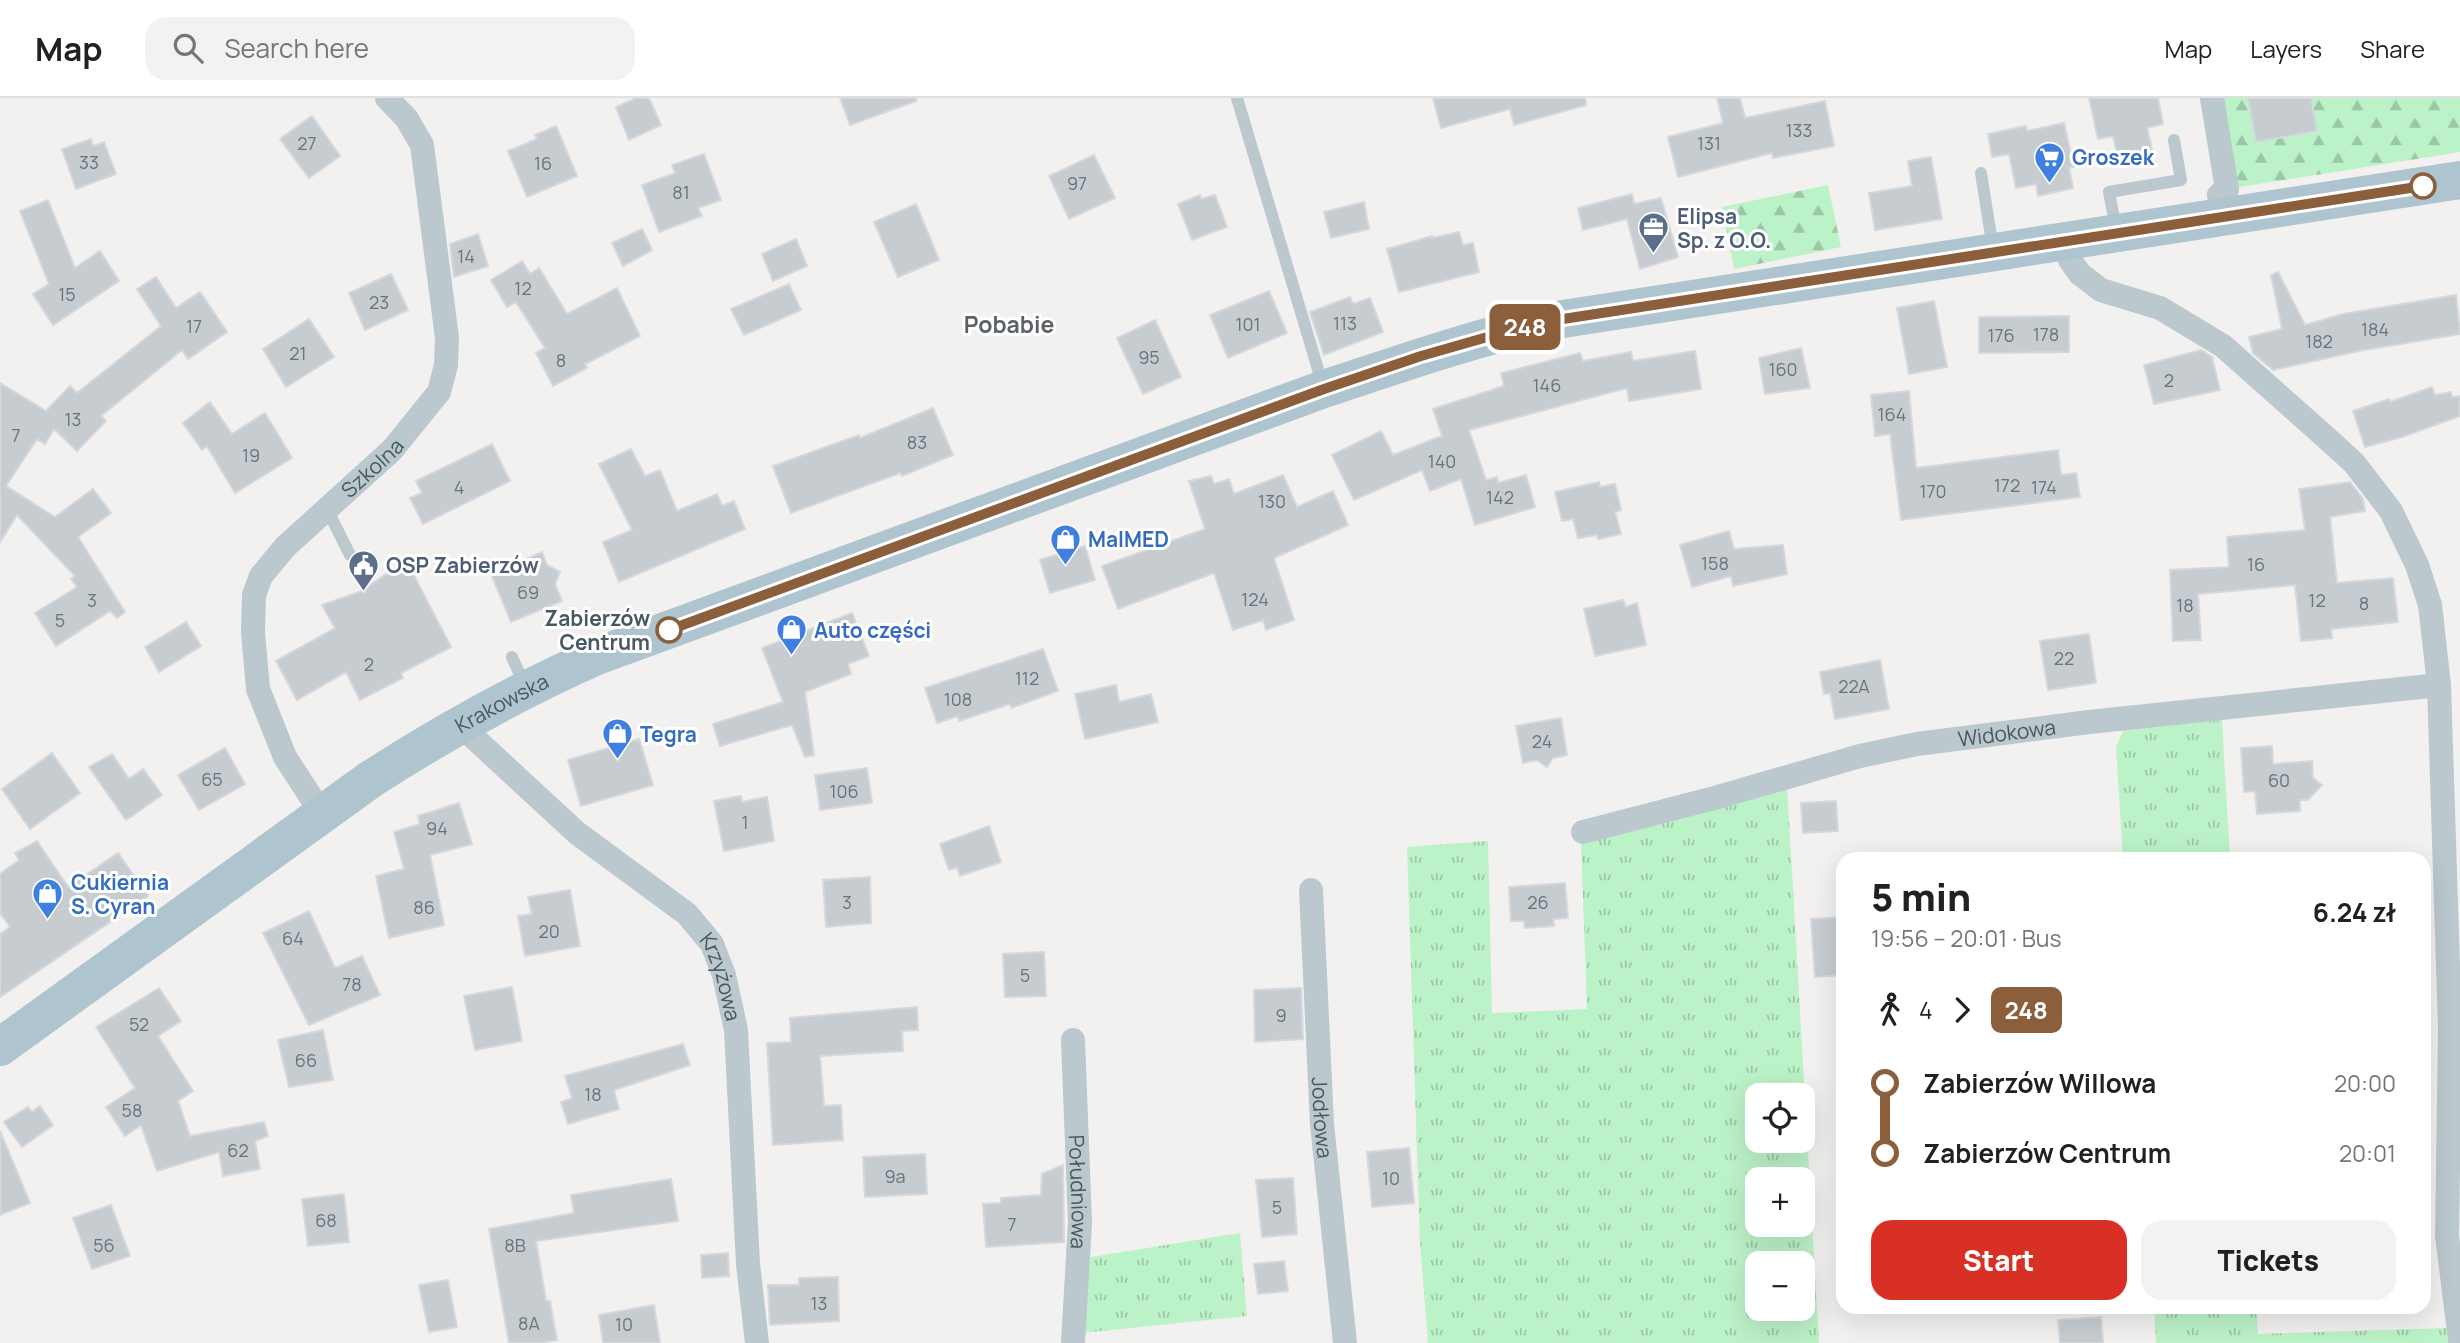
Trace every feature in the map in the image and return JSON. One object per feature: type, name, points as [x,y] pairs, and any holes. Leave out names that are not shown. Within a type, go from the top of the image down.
[{"type":"main road","name":"Krakowska","points":[[0,1047],[371,779],[460,724],[519,673],[597,656],[1324,389],[1421,356],[1563,319],[2460,180]]},
{"type":"street","name":"Szkolna","points":[[322,814],[285,757],[258,689],[253,632],[254,595],[261,576],[285,547],[392,450],[439,393],[446,365],[445,326],[422,145],[407,119],[387,98]]},
{"type":"street","points":[[2212,98],[2227,189],[2219,195],[2223,217]]},
{"type":"street","points":[[2066,241],[2070,260],[2080,274],[2101,290],[2160,308],[2223,346],[2354,463],[2391,511],[2417,565],[2430,606],[2439,685],[2450,1029],[2447,1236],[2460,1340]]},
{"type":"street","name":"Widokowa","points":[[1583,831],[1718,797],[1860,756],[1917,744],[2089,722],[2439,685]]},
{"type":"street","name":"Krzyżowa","points":[[460,724],[577,833],[687,914],[712,944],[724,975],[736,1030],[748,1264],[757,1343]]},
{"type":"street","name":"Jodłowa","points":[[1311,890],[1322,1124],[1345,1343]]},
{"type":"street","name":"Południowa","points":[[1073,1040],[1080,1222],[1073,1343]]},
{"type":"lane","points":[[1237,98],[1324,389]]},
{"type":"lane","points":[[2116,233],[2109,192],[2180,180],[2174,140]]},
{"type":"lane","points":[[1981,173],[1994,253]]},
{"type":"lane","points":[[328,510],[350,555]]},
{"type":"green space","points":[[2216,98],[2460,98],[2460,152],[2227,189]]},
{"type":"green space","points":[[1828,185],[1841,247],[1734,269],[1722,207]]},
{"type":"green space","points":[[2222,720],[2230,852],[2123,852],[2116,747],[2124,729]]},
{"type":"green space","points":[[1787,785],[1804,1083],[1745,1083],[1745,1153],[1808,1153],[1809,1167],[1745,1167],[1745,1237],[1813,1237],[1814,1251],[1745,1251],[1745,1321],[1815,1321],[1815,1273],[1819,1343],[1428,1343],[1420,1242],[1407,847],[1488,841],[1492,1013],[1587,1009],[1581,843]]},
{"type":"green space","points":[[1240,1233],[1247,1316],[1082,1333],[1085,1258]]},
{"type":"green space","points":[[2154,1314],[2257,1314],[2258,1334],[2447,1328],[2448,1343],[2156,1343]]},
{"type":"building","points":[[636,98],[649,98],[661,125],[629,140],[616,107]]},
{"type":"building","points":[[840,98],[916,98],[916,101],[850,125]]},
{"type":"building","points":[[1433,98],[1585,98],[1586,105],[1514,125],[1510,109],[1441,128]]},
{"type":"building","points":[[1717,98],[1740,98],[1745,118],[1825,101],[1834,146],[1773,158],[1772,153],[1678,177],[1668,137],[1723,123]]},
{"type":"building","points":[[2089,98],[2158,98],[2163,124],[2147,128],[2153,154],[2119,162],[2113,136],[2098,139]]},
{"type":"building","points":[[2248,98],[2311,98],[2317,131],[2256,142]]},
{"type":"building","points":[[312,116],[340,156],[309,178],[280,139]]},
{"type":"building","points":[[2064,123],[2074,167],[2069,168],[2073,188],[2038,196],[2036,184],[2016,188],[2009,154],[1992,157],[1988,134],[2026,126],[2027,131]]},
{"type":"building","points":[[556,126],[577,176],[527,197],[508,151],[537,139],[535,135]]},
{"type":"building","points":[[91,139],[93,146],[104,142],[116,174],[76,189],[62,149]]},
{"type":"building","points":[[704,154],[721,200],[698,208],[702,216],[659,232],[642,185],[675,173],[672,165]]},
{"type":"building","points":[[1094,155],[1115,198],[1069,219],[1049,176]]},
{"type":"building","points":[[1931,157],[1942,219],[1875,230],[1869,193],[1912,186],[1908,161]]},
{"type":"building","points":[[1632,194],[1634,204],[1661,198],[1678,257],[1640,269],[1627,219],[1583,230],[1578,208]]},
{"type":"building","points":[[1200,195],[1201,199],[1215,195],[1227,227],[1192,240],[1178,204]]},
{"type":"building","points":[[48,200],[75,268],[100,251],[119,281],[53,325],[33,294],[49,284],[20,211]]},
{"type":"building","points":[[1364,202],[1369,229],[1331,238],[1324,212]]},
{"type":"building","points":[[916,204],[939,260],[898,277],[874,222]]},
{"type":"building","points":[[642,229],[652,250],[623,266],[612,243]]},
{"type":"building","points":[[1459,232],[1463,245],[1473,243],[1479,272],[1399,292],[1387,249],[1432,236]]},
{"type":"building","points":[[478,234],[488,266],[454,277],[450,244]]},
{"type":"building","points":[[796,239],[807,266],[773,281],[762,254]]},
{"type":"building","points":[[522,261],[530,274],[539,268],[567,314],[617,288],[640,336],[585,364],[587,368],[553,386],[536,353],[545,348],[516,302],[507,307],[491,280]]},
{"type":"building","points":[[2278,272],[2305,325],[2343,314],[2456,295],[2460,334],[2359,351],[2273,370],[2253,353],[2249,337],[2282,329],[2271,275]]},
{"type":"building","points":[[391,274],[408,310],[365,330],[349,293]]},
{"type":"building","points":[[156,277],[176,308],[200,292],[227,332],[188,359],[182,350],[101,416],[106,421],[77,451],[54,429],[45,444],[37,439],[6,486],[55,517],[93,489],[111,513],[78,537],[125,612],[117,618],[110,611],[56,646],[35,613],[77,587],[71,579],[75,576],[17,515],[0,542],[0,383],[46,411],[70,386],[77,393],[161,326],[137,289]]},
{"type":"building","points":[[789,284],[801,310],[744,335],[731,309]]},
{"type":"building","points":[[1269,291],[1287,333],[1228,358],[1210,315]]},
{"type":"building","points":[[1350,297],[1353,304],[1370,298],[1383,332],[1324,355],[1310,312]]},
{"type":"building","points":[[1934,301],[1947,367],[1909,374],[1897,308]]},
{"type":"building","points":[[2069,316],[2069,352],[1979,353],[1979,317]]},
{"type":"building","points":[[309,319],[334,357],[286,387],[263,349]]},
{"type":"building","points":[[1155,320],[1181,377],[1143,394],[1117,338]]},
{"type":"building","points":[[1801,348],[1810,388],[1765,394],[1759,358]]},
{"type":"building","points":[[2201,350],[2212,357],[2220,390],[2154,404],[2144,365]]},
{"type":"building","points":[[1695,351],[1701,389],[1629,401],[1627,388],[1469,430],[1486,480],[1497,477],[1498,483],[1526,475],[1535,507],[1475,525],[1461,479],[1430,491],[1422,470],[1354,500],[1332,455],[1381,431],[1393,455],[1442,436],[1433,409],[1504,386],[1501,373],[1580,353],[1583,361],[1631,352],[1633,361]]},
{"type":"building","points":[[2432,387],[2435,395],[2451,392],[2452,397],[2460,396],[2460,416],[2365,447],[2353,411],[2389,399],[2390,402]]},
{"type":"building","points":[[1909,391],[1916,468],[2058,450],[2061,475],[2076,473],[2080,497],[1901,520],[1890,434],[1875,436],[1871,395]]},
{"type":"building","points":[[210,402],[232,434],[265,413],[292,458],[235,493],[207,446],[202,450],[183,423]]},
{"type":"building","points":[[933,408],[953,455],[902,476],[900,473],[791,513],[773,466],[859,435],[860,438]]},
{"type":"building","points":[[492,444],[510,481],[423,524],[410,498],[422,493],[416,481]]},
{"type":"building","points":[[631,449],[645,476],[660,470],[677,511],[717,494],[722,506],[734,501],[745,529],[619,582],[603,542],[632,530],[599,464]]},
{"type":"building","points":[[1283,475],[1297,507],[1333,491],[1348,525],[1274,558],[1294,620],[1266,630],[1263,620],[1233,630],[1214,573],[1118,609],[1102,566],[1205,529],[1189,481],[1211,476],[1214,484],[1229,479],[1234,494]]},
{"type":"building","points":[[1599,482],[1600,487],[1615,484],[1621,510],[1615,512],[1621,534],[1598,539],[1597,535],[1578,538],[1573,519],[1562,521],[1555,492]]},
{"type":"building","points":[[2350,482],[2363,499],[2365,511],[2330,517],[2337,583],[2393,578],[2398,622],[2331,629],[2332,638],[2301,641],[2295,585],[2198,594],[2201,640],[2173,641],[2170,570],[2229,567],[2227,537],[2305,530],[2299,489]]},
{"type":"building","points":[[1729,531],[1734,549],[1783,545],[1787,574],[1733,586],[1731,576],[1692,587],[1680,545]]},
{"type":"building","points":[[1085,546],[1095,580],[1050,593],[1040,560]]},
{"type":"building","points":[[542,552],[547,565],[560,572],[555,584],[562,601],[511,622],[491,574]]},
{"type":"building","points":[[406,560],[451,647],[401,673],[403,678],[360,700],[346,672],[297,700],[276,661],[335,628],[322,605],[362,591]]},
{"type":"building","points":[[1623,600],[1626,607],[1637,603],[1646,645],[1595,656],[1584,609]]},
{"type":"building","points":[[852,613],[869,656],[848,664],[851,674],[805,692],[814,755],[805,757],[792,725],[720,746],[713,724],[783,702],[762,648]]},
{"type":"building","points":[[186,622],[201,646],[159,672],[145,647]]},
{"type":"building","points":[[2089,634],[2096,683],[2048,690],[2040,641]]},
{"type":"building","points":[[1043,649],[1058,691],[1011,708],[1010,704],[959,721],[958,716],[937,723],[925,688]]},
{"type":"building","points":[[1880,660],[1889,709],[1835,719],[1830,693],[1824,694],[1820,672]]},
{"type":"building","points":[[1116,685],[1119,702],[1151,694],[1158,722],[1085,739],[1075,694]]},
{"type":"building","points":[[1561,718],[1567,755],[1553,758],[1547,767],[1537,760],[1523,763],[1516,726]]},
{"type":"building","points":[[639,739],[653,785],[581,806],[568,760]]},
{"type":"building","points":[[2272,746],[2273,764],[2312,761],[2313,778],[2322,785],[2308,800],[2300,800],[2300,811],[2257,814],[2255,791],[2244,792],[2241,748]]},
{"type":"building","points":[[225,748],[245,784],[199,810],[178,775]]},
{"type":"building","points":[[52,753],[80,793],[30,829],[2,789]]},
{"type":"building","points":[[112,754],[129,779],[143,769],[162,795],[126,820],[89,767]]},
{"type":"building","points":[[867,768],[872,803],[820,810],[815,775]]},
{"type":"building","points":[[741,796],[742,802],[767,797],[774,841],[724,851],[714,801]]},
{"type":"building","points":[[1836,801],[1838,831],[1803,833],[1801,803]]},
{"type":"building","points":[[459,803],[472,844],[430,855],[444,925],[389,938],[376,876],[404,869],[394,832],[420,824],[418,816]]},
{"type":"building","points":[[989,826],[1001,862],[960,876],[957,867],[949,870],[940,844]]},
{"type":"building","points":[[37,841],[68,887],[118,853],[148,896],[0,997],[0,934],[10,927],[0,913],[0,874],[19,860],[15,853]]},
{"type":"building","points":[[870,877],[871,923],[826,927],[823,880]]},
{"type":"building","points":[[1565,883],[1568,918],[1553,919],[1554,926],[1525,928],[1524,921],[1511,921],[1509,887]]},
{"type":"building","points":[[570,890],[580,946],[525,956],[518,916],[532,914],[528,897]]},
{"type":"building","points":[[309,911],[335,968],[362,956],[380,995],[309,1025],[263,933]]},
{"type":"building","points":[[1836,917],[1836,976],[1815,977],[1811,919]]},
{"type":"building","points":[[1044,952],[1046,996],[1005,997],[1003,954]]},
{"type":"building","points":[[512,987],[522,1041],[475,1050],[464,996]]},
{"type":"building","points":[[159,988],[181,1021],[158,1036],[193,1091],[178,1101],[190,1136],[264,1122],[268,1136],[255,1141],[260,1169],[223,1176],[219,1152],[157,1171],[141,1125],[125,1136],[106,1107],[135,1088],[96,1027]]},
{"type":"building","points":[[1301,988],[1303,1039],[1255,1042],[1254,990]]},
{"type":"building","points":[[917,1007],[918,1030],[902,1031],[903,1051],[820,1056],[824,1106],[841,1105],[843,1140],[773,1145],[767,1043],[791,1042],[790,1018]]},
{"type":"building","points":[[323,1030],[333,1080],[289,1087],[278,1040]]},
{"type":"building","points":[[683,1044],[690,1065],[614,1090],[619,1109],[568,1124],[561,1102],[572,1098],[565,1076]]},
{"type":"building","points":[[40,1106],[53,1125],[22,1147],[4,1122],[28,1107],[32,1112]]},
{"type":"building","points":[[0,1131],[30,1203],[0,1215]]},
{"type":"building","points":[[1409,1148],[1414,1203],[1372,1207],[1367,1152]]},
{"type":"building","points":[[925,1154],[927,1194],[865,1197],[863,1157]]},
{"type":"building","points":[[1063,1165],[1064,1242],[986,1247],[983,1204],[1001,1203],[1001,1198],[1041,1195],[1042,1174]]},
{"type":"building","points":[[1293,1178],[1297,1234],[1262,1237],[1256,1180]]},
{"type":"building","points":[[671,1179],[678,1221],[536,1241],[546,1301],[550,1301],[557,1340],[509,1343],[489,1229],[574,1213],[571,1195]]},
{"type":"building","points":[[344,1194],[349,1242],[308,1246],[302,1199]]},
{"type":"building","points":[[111,1205],[130,1256],[92,1269],[73,1218]]},
{"type":"building","points":[[728,1253],[729,1276],[702,1278],[701,1255]]},
{"type":"building","points":[[1284,1261],[1288,1291],[1258,1294],[1254,1264]]},
{"type":"building","points":[[838,1277],[839,1321],[770,1325],[768,1285],[799,1285],[799,1278]]},
{"type":"building","points":[[448,1280],[457,1327],[429,1332],[419,1285]]},
{"type":"building","points":[[654,1305],[660,1343],[603,1343],[599,1315]]},
{"type":"building","points":[[2101,1317],[2103,1343],[2060,1343],[2058,1320]]},
{"type":"bus line","name":"248","points":[[669,630],[1324,389],[1421,356],[1505,332],[1621,308],[2423,186]]},
{"type":"place","name":"Groszek","points":[[2049,184]]},
{"type":"place","name":"Elipsa Sp. z O.O.","points":[[1654,255]]},
{"type":"place","name":"MalMED","points":[[1065,566]]},
{"type":"place","name":"OSP Zabierzów","points":[[363,592]]},
{"type":"place","name":"Zabierzów Centrum","points":[[669,630]]},
{"type":"place","name":"Auto części","points":[[791,657]]},
{"type":"place","name":"Tegra","points":[[617,761]]},
{"type":"place","name":"Cukiernia S. Cyran","points":[[48,921]]},
{"type":"district","name":"Pobabie","points":[[1009,324]]}]
